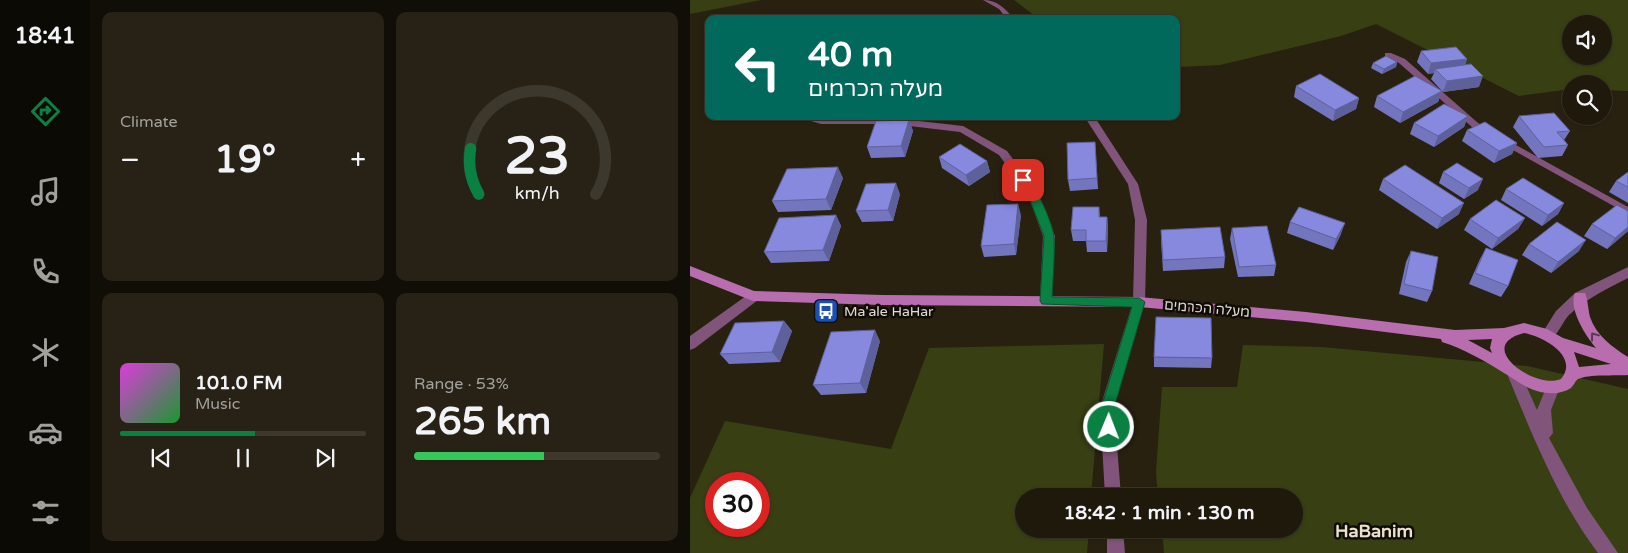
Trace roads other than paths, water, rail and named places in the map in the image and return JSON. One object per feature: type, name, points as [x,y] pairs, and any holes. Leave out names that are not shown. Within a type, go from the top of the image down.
[{"type":"street","points":[[816,120],[893,121],[963,129],[1004,154],[1033,194],[1049,236],[1046,301]]},
{"type":"street","points":[[1092,120],[1133,184],[1141,220],[1139,302],[1108,408],[1113,488]]},
{"type":"street","name":"מעלה הכרמים","points":[[690,270],[753,296],[882,300],[1139,302],[1306,317],[1471,336],[1504,333]]},
{"type":"street","points":[[1553,339],[1561,315],[1580,297],[1628,272]]},
{"type":"street","points":[[690,344],[753,296]]},
{"type":"street","points":[[1580,297],[1583,319],[1589,330],[1610,354],[1627,365]]},
{"type":"street","points":[[1609,553],[1573,499],[1511,372],[1500,358],[1497,348],[1499,340],[1504,333],[1513,329],[1524,328],[1627,365]]},
{"type":"street","name":"מעלה הכרמים","points":[[1428,332],[1462,343],[1511,372]]},
{"type":"street","points":[[1511,372],[1540,387],[1553,388],[1562,385],[1572,374],[1574,367],[1571,358],[1553,339]]},
{"type":"street","points":[[1572,374],[1627,365]]},
{"type":"street","points":[[1549,450],[1543,426],[1543,414],[1546,400],[1553,388]]},
{"type":"street","points":[[1115,538],[1116,553]]},
{"type":"lane","points":[[986,0],[1002,8],[1008,15]]},
{"type":"lane","points":[[1388,55],[1402,61],[1475,125],[1628,211]]},
{"type":"place","name":"Ma'ale HaHar","points":[[826,311]]},
{"type":"district","name":"HaBanim","points":[[1374,531]]}]
